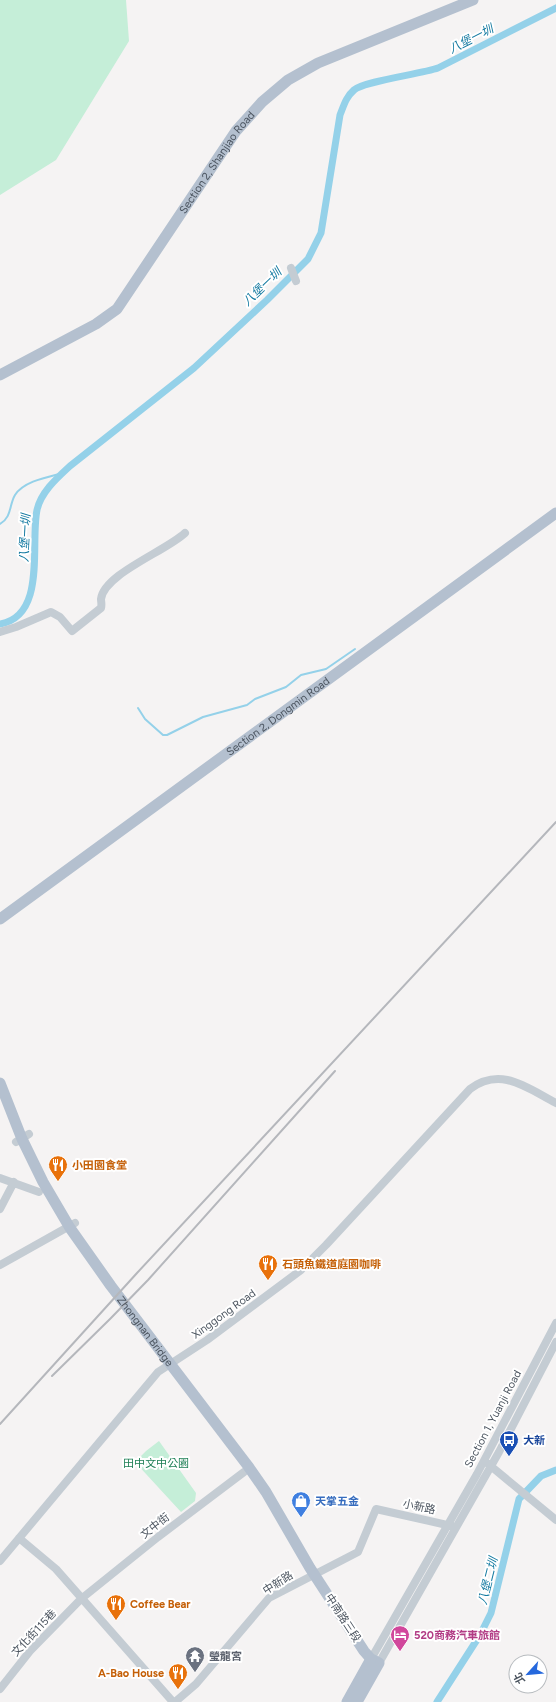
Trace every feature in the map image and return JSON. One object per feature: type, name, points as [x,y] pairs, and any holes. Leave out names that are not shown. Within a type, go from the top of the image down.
[{"type":"main road","name":"Section 2, Shanjiao Road","points":[[0,375],[96,324],[117,309],[236,131],[262,102],[288,80],[318,63],[473,0]]},
{"type":"main road","name":"Section 2, Dongmin Road","points":[[0,919],[556,513]]},
{"type":"main road","name":"Zhongnan Bridge","points":[[0,1083],[22,1139],[43,1182],[66,1223],[111,1286],[248,1466],[266,1492],[312,1571]]},
{"type":"main road","name":"中南路三段","points":[[312,1571],[364,1651],[375,1661]]},
{"type":"main road","points":[[347,1702],[375,1661]]},
{"type":"main road","points":[[357,1702],[375,1661]]},
{"type":"street","points":[[291,268],[296,281]]},
{"type":"street","points":[[0,632],[51,612],[60,617],[72,631],[101,608],[101,598],[114,579],[175,542],[184,534]]},
{"type":"street","name":"Xinggong Road","points":[[0,1561],[158,1372],[207,1340],[301,1270],[326,1245],[470,1089],[482,1082],[500,1078],[513,1080],[556,1103]]},
{"type":"street","points":[[16,1142],[29,1134]]},
{"type":"street","points":[[0,1178],[39,1192]]},
{"type":"street","points":[[0,1209],[14,1182]]},
{"type":"street","points":[[0,1265],[74,1223]]},
{"type":"street","name":"Section 1, Yuanji Road","points":[[375,1661],[487,1464],[553,1340],[556,1323]]},
{"type":"street","points":[[487,1464],[556,1520]]},
{"type":"street","name":"文中街","points":[[81,1599],[158,1537],[244,1472]]},
{"type":"street","name":"中新路","points":[[174,1702],[196,1684],[269,1598],[312,1571],[358,1552],[376,1509]]},
{"type":"street","name":"小新路","points":[[376,1509],[452,1526]]},
{"type":"street","points":[[19,1538],[56,1569],[81,1599],[174,1702]]},
{"type":"street","name":"文化街115巷","points":[[2,1686],[30,1651],[81,1599]]},
{"type":"green space","points":[[0,0],[126,0],[129,41],[56,160],[0,195]]},
{"type":"green space","name":"田中文中公園","points":[[159,1441],[196,1493],[195,1501],[181,1512],[135,1462]]},
{"type":"waterway","name":"八堡一圳","points":[[0,624],[15,618],[25,607],[31,593],[34,576],[35,524],[37,510],[42,497],[50,486],[70,466],[194,368],[267,300],[308,259],[321,233],[340,115],[349,95],[354,90],[369,84],[438,68],[556,8]]},
{"type":"waterway","points":[[0,524],[7,518],[13,499],[19,490],[37,480],[63,473]]},
{"type":"waterway","points":[[138,708],[145,719],[163,735],[167,735],[203,717],[247,705],[255,699],[286,687],[301,675],[326,669],[355,649]]},
{"type":"waterway","name":"八堡二圳","points":[[437,1702],[480,1635],[491,1613],[519,1499],[541,1476],[556,1470]]},
{"type":"railway","points":[[0,1424],[137,1273],[556,822]]},
{"type":"railway","points":[[52,1376],[148,1280],[335,1071]]},
{"type":"place","name":"小田園食堂","points":[[58,1182]]},
{"type":"place","name":"石頭魚鐵道庭園咖啡","points":[[268,1281]]},
{"type":"place","name":"大新","points":[[509,1457]]},
{"type":"place","name":"天掌五金","points":[[301,1518]]},
{"type":"place","name":"Coffee Bear","points":[[116,1621]]},
{"type":"place","name":"520商務汽車旅館","points":[[400,1652]]},
{"type":"place","name":"瑩龍宮","points":[[195,1673]]},
{"type":"place","name":"A-Bao House","points":[[178,1690]]}]
